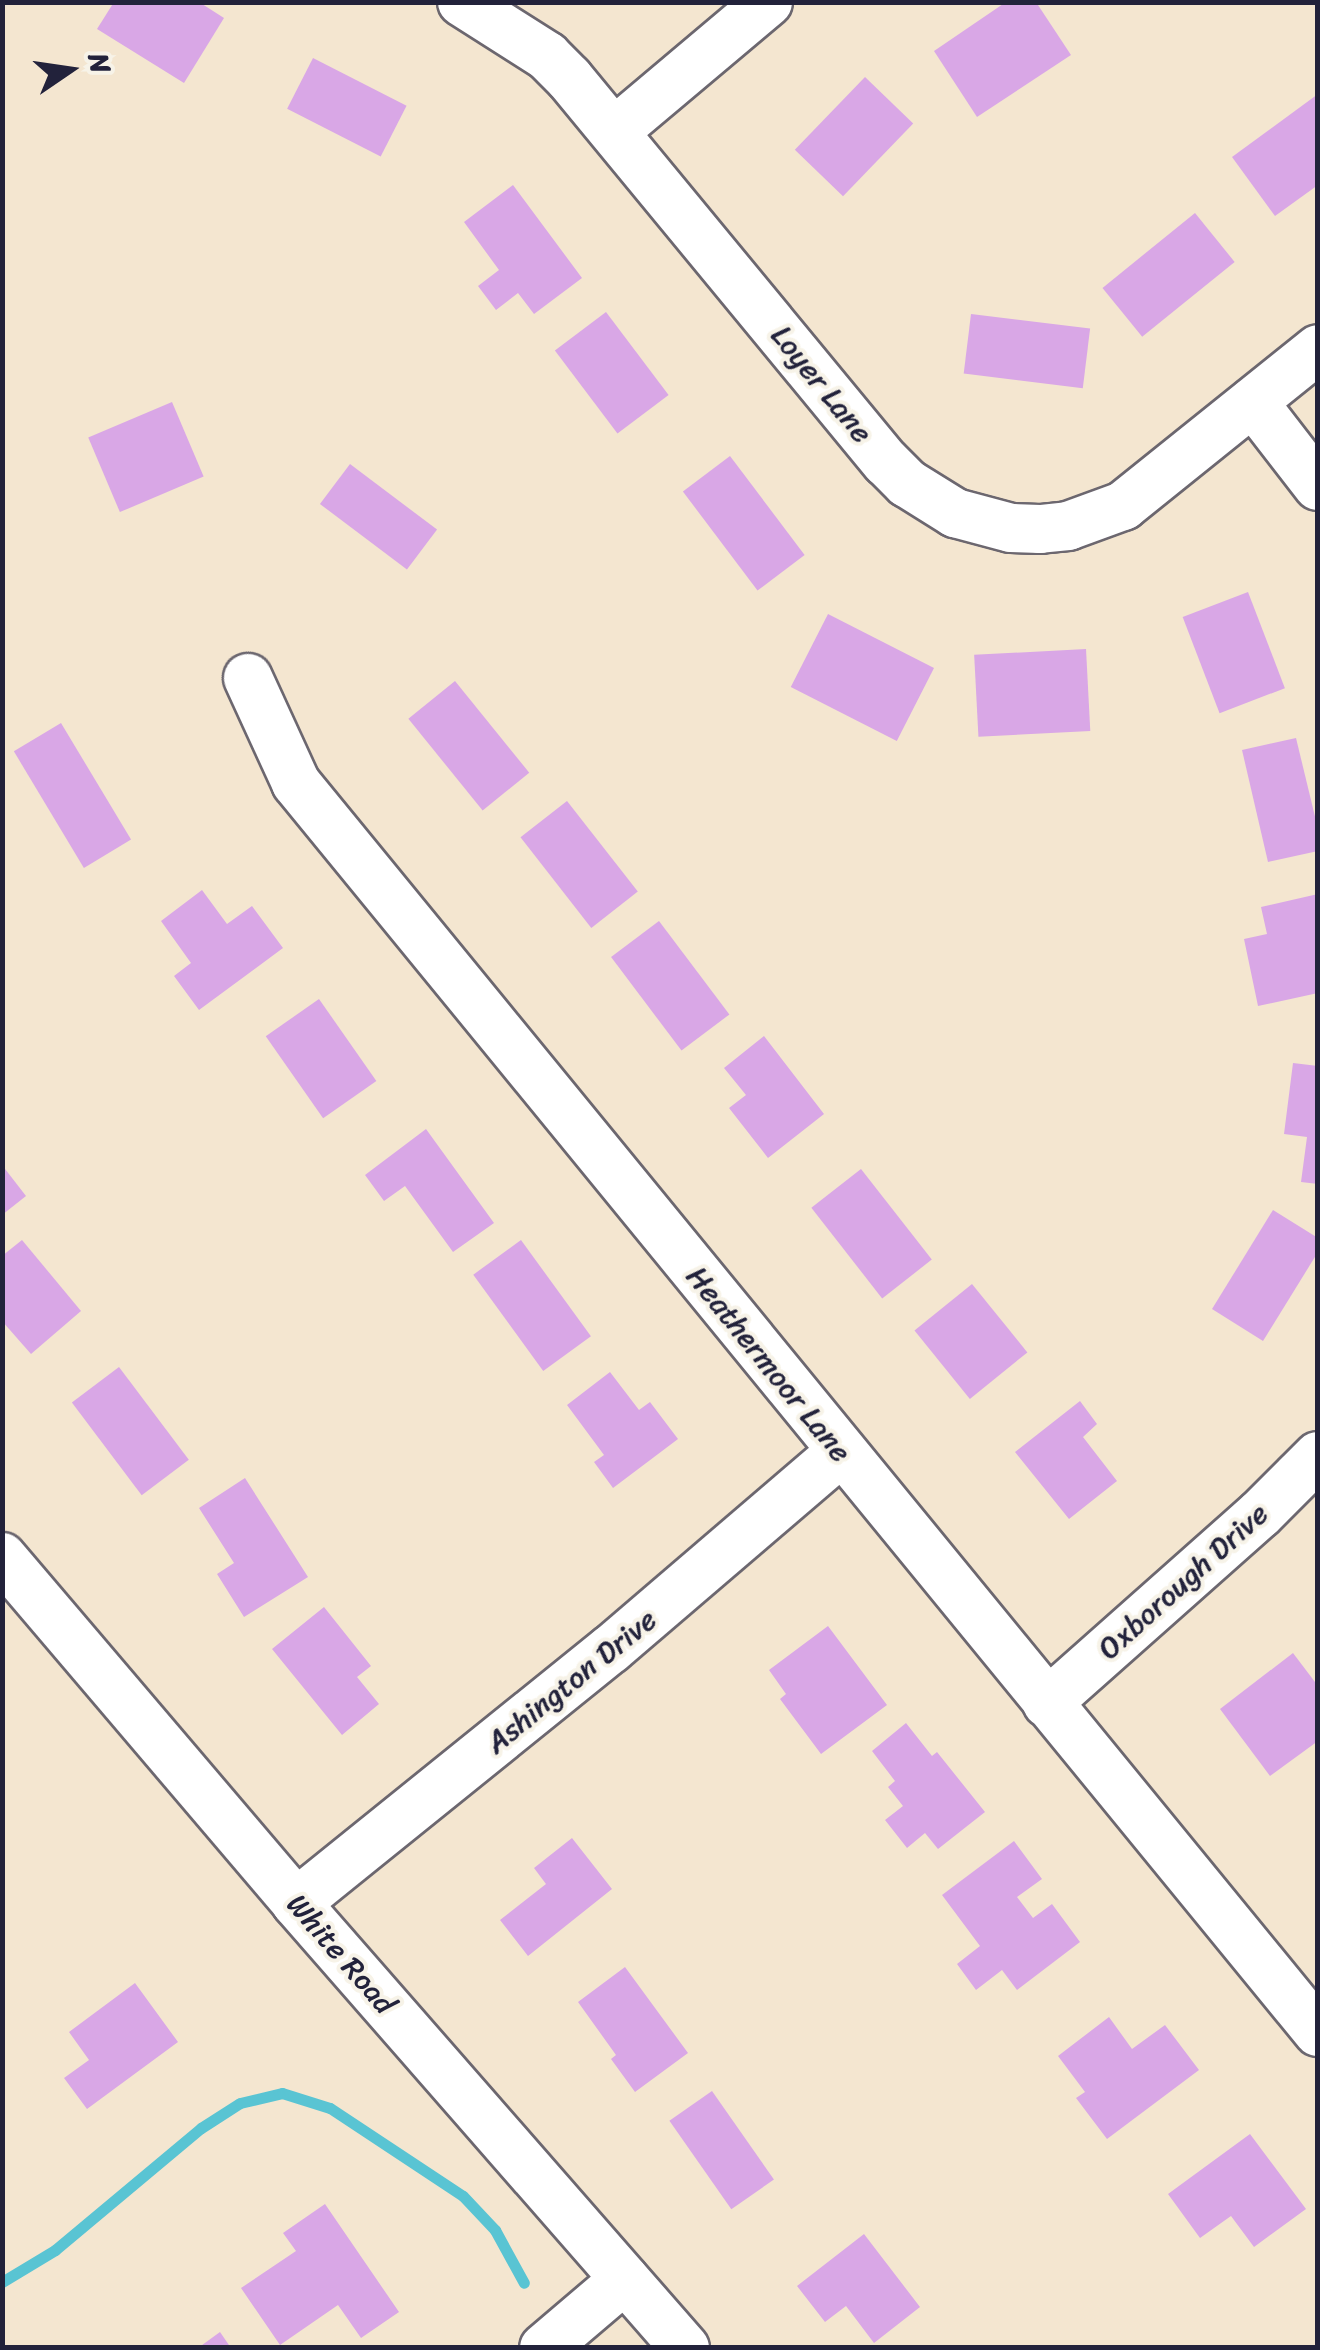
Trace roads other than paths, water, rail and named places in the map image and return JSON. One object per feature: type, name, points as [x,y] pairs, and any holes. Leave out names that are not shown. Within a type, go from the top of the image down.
[{"type":"street","name":"Loyer Lane","points":[[462,2],[546,56],[615,131],[886,462],[906,483],[955,514],[1011,528],[1054,528],[1096,518],[1147,491],[1318,348]]},
{"type":"street","points":[[615,131],[768,2]]},
{"type":"street","points":[[1252,402],[1318,486]]},
{"type":"street","name":"Heathermoor Lane","points":[[248,678],[296,783],[1318,2032]]},
{"type":"street","name":"Ashington Drive","points":[[296,1903],[625,1638],[840,1452]]},
{"type":"street","name":"Oxborough Drive","points":[[1047,1703],[1260,1514],[1318,1456]]},
{"type":"street","name":"White Road","points":[[2,1557],[296,1903],[685,2348]]},
{"type":"street","points":[[544,2348],[626,2279]]},
{"type":"waterway","points":[[2,2282],[55,2250],[201,2128],[240,2103],[282,2093],[330,2108],[463,2196],[495,2230],[524,2283]]}]
